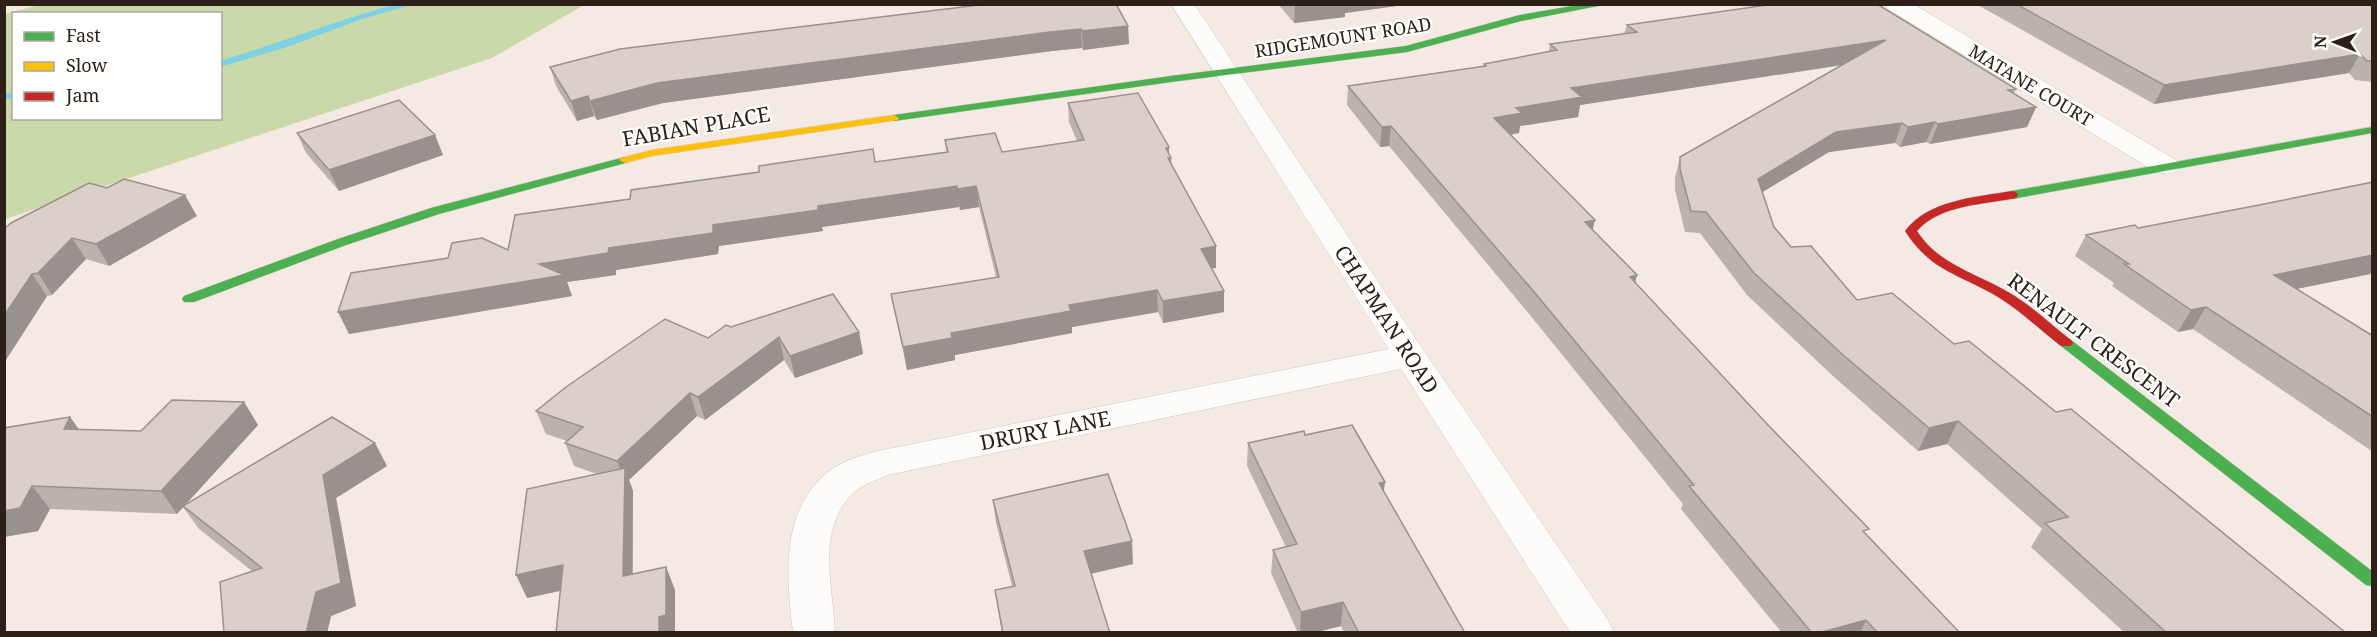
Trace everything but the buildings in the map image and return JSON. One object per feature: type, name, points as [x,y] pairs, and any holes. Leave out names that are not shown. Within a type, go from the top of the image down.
[{"type":"street","name":"CHAPMAN ROAD","points":[[1182,4],[1593,633]]},
{"type":"street","name":"RIDGEMOUNT ROAD","points":[[1227,72],[1407,49],[1520,18],[1604,4]]},
{"type":"street","name":"MATANE COURT","points":[[1896,4],[2166,166]]},
{"type":"street","name":"FABIAN PLACE","points":[[189,299],[342,242],[435,211],[652,153],[1227,72]]},
{"type":"street","name":"RENAULT CRESCENT","points":[[2373,130],[1955,206],[1917,221],[1911,231],[1914,240],[1938,262],[2005,296],[2373,580]]},
{"type":"street","name":"DRURY LANE","points":[[814,633],[808,552],[812,524],[822,500],[846,479],[878,464],[1410,356]]},
{"type":"green space","points":[[43,4],[584,5],[492,58],[5,219],[4,14]]},
{"type":"waterway","points":[[222,63],[284,45],[359,17],[410,4]]},
{"type":"waterway","points":[[4,96],[12,96]]},
{"type":"traffic: fast","points":[[894,118],[1407,49],[1520,18],[1604,4]]},
{"type":"traffic: fast","points":[[2012,195],[2372,130]]},
{"type":"traffic: fast","points":[[189,299],[342,242],[435,211],[625,160]]},
{"type":"traffic: fast","points":[[2066,343],[2372,580]]},
{"type":"traffic: slow","points":[[625,160],[652,153],[894,118]]},
{"type":"traffic: jam","points":[[2012,195],[1942,210],[1918,222],[1911,231],[1919,244],[1940,263],[2004,295],[2066,343]]}]
